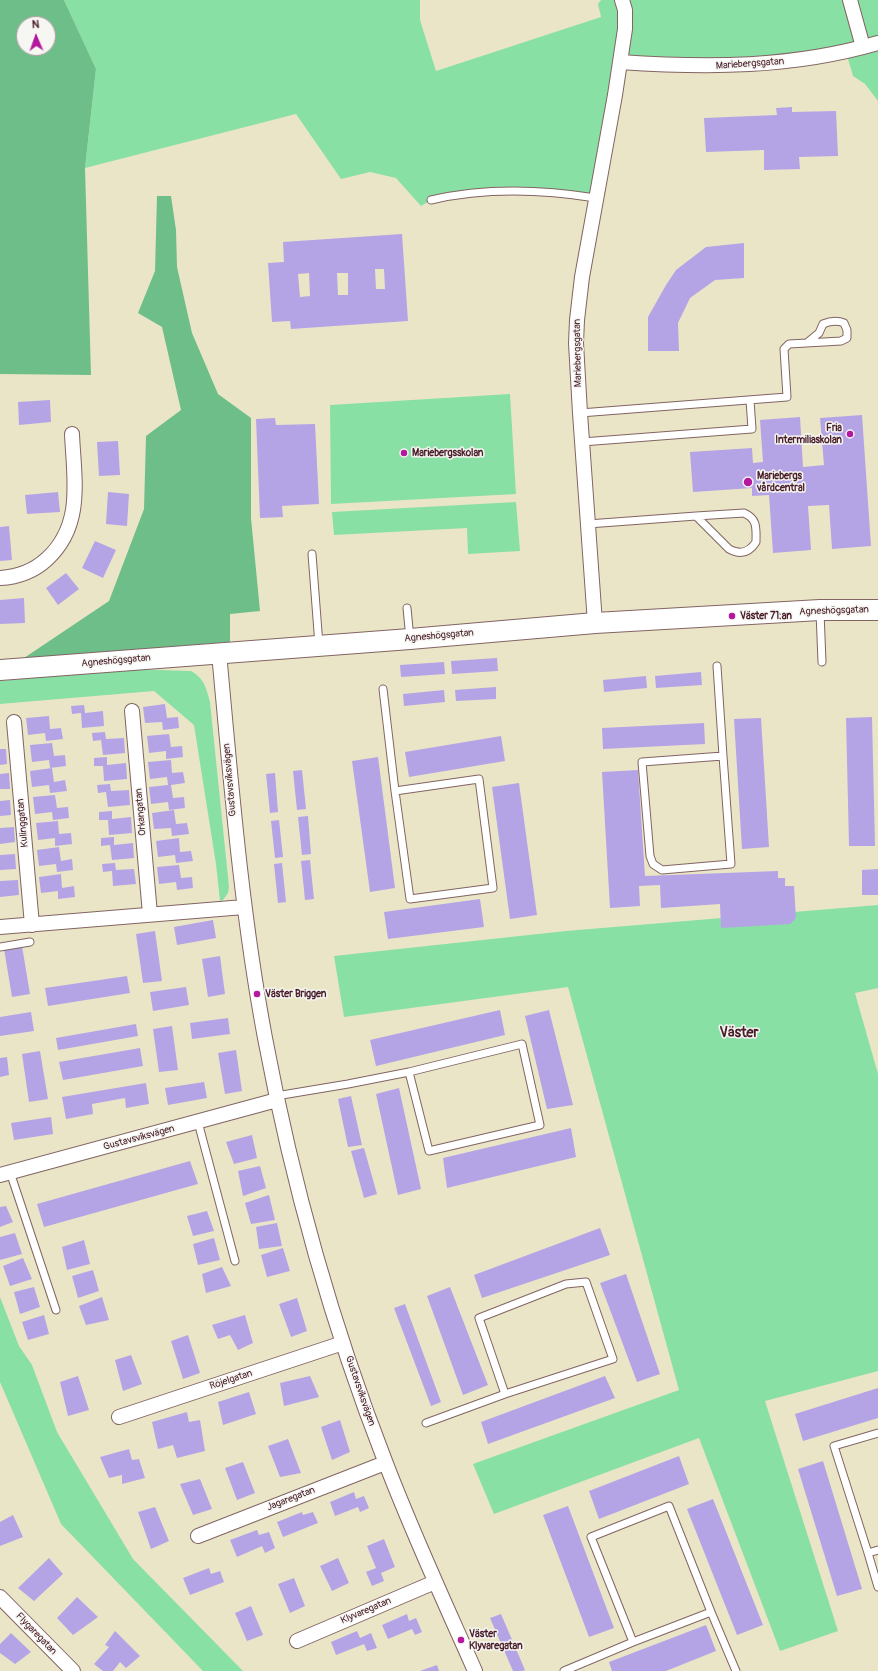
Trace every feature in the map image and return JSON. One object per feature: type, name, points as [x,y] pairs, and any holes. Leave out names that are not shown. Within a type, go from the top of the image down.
[{"type":"street","name":"Mariebergsgatan","points":[[595,623],[580,413],[576,320],[582,277],[620,62],[626,20],[622,0]]},
{"type":"street","points":[[850,0],[863,48]]},
{"type":"street","name":"Mariebergsgatan","points":[[620,62],[678,66],[725,66],[804,59],[863,48],[878,43]]},
{"type":"street","points":[[0,578],[10,578],[26,573],[40,565],[55,552],[70,528],[74,498],[72,434]]},
{"type":"street","name":"Agneshögsgatan","points":[[0,670],[410,639],[595,623],[820,610],[878,610]]},
{"type":"street","name":"Gustavsviksvägen","points":[[219,653],[230,783],[244,907],[255,982],[277,1098],[304,1209],[343,1343],[385,1463],[435,1582],[475,1671]]},
{"type":"street","name":"Orkangatan","points":[[132,711],[150,914]]},
{"type":"street","name":"Kulinggatan","points":[[14,722],[32,925]]},
{"type":"street","points":[[0,927],[244,907]]},
{"type":"street","name":"Gustavsviksvägen","points":[[5,1173],[198,1122],[277,1098]]},
{"type":"street","name":"Röjelgatan","points":[[119,1417],[343,1343]]},
{"type":"street","name":"Jagaregatan","points":[[198,1536],[385,1463]]},
{"type":"street","name":"Klyvaregatan","points":[[297,1641],[435,1582]]},
{"type":"street","name":"Flygaregatan","points":[[0,1597],[72,1671]]},
{"type":"lane","points":[[431,200],[458,194],[519,190],[596,198]]},
{"type":"lane","points":[[580,413],[787,397],[784,349],[789,344],[841,341],[847,338],[847,330],[844,323],[839,321],[830,321],[823,324],[819,334],[808,342]]},
{"type":"lane","points":[[582,442],[752,428],[750,400]]},
{"type":"lane","points":[[588,524],[696,516],[744,513],[751,516],[754,520],[756,542],[744,553],[736,553],[729,549],[696,516]]},
{"type":"lane","points":[[312,554],[319,645]]},
{"type":"lane","points":[[408,608],[410,639]]},
{"type":"lane","points":[[820,610],[822,662]]},
{"type":"lane","points":[[717,666],[731,864],[662,870],[653,864],[650,856],[642,762],[723,756]]},
{"type":"lane","points":[[383,689],[396,791],[410,899],[493,888],[479,779],[396,791]]},
{"type":"lane","points":[[0,947],[30,942]]},
{"type":"lane","points":[[277,1098],[409,1072],[522,1044],[540,1125],[429,1151],[409,1072]]},
{"type":"lane","points":[[198,1122],[235,1261]]},
{"type":"lane","points":[[5,1173],[56,1310]]},
{"type":"lane","points":[[426,1423],[505,1394],[613,1359],[586,1282],[566,1284],[478,1318],[505,1394]]},
{"type":"lane","points":[[878,1433],[834,1446],[878,1587]]},
{"type":"lane","points":[[633,1642],[592,1537],[669,1506],[736,1671]]},
{"type":"lane","points":[[868,1553],[878,1550]]},
{"type":"lane","points":[[564,1671],[633,1642],[711,1612]]},
{"type":"green space","points":[[0,0],[64,0],[96,69],[85,168],[91,375],[0,374]]},
{"type":"green space","points":[[64,0],[420,0],[420,20],[436,71],[601,17],[598,4],[601,0],[878,0],[878,101],[865,84],[853,76],[844,45],[780,58],[621,58],[599,195],[519,190],[431,200],[421,206],[396,178],[370,172],[341,179],[296,114],[85,168],[96,69]]},
{"type":"green space","points":[[157,196],[171,196],[176,230],[177,267],[192,333],[218,394],[251,418],[251,518],[260,611],[230,614],[230,642],[24,658],[109,601],[144,509],[146,436],[181,410],[162,327],[138,313],[155,271]]},
{"type":"green space","points":[[510,394],[516,494],[331,504],[330,405]]},
{"type":"green space","points":[[516,502],[520,551],[468,554],[467,528],[334,535],[332,512]]},
{"type":"green space","points":[[129,669],[191,671],[199,677],[206,688],[210,702],[229,887],[228,893],[223,900],[220,901],[216,864],[194,725],[154,691],[0,704],[0,681]]},
{"type":"green space","points":[[878,905],[878,988],[855,993],[878,1074],[878,1371],[765,1401],[838,1631],[780,1651],[699,1438],[494,1514],[473,1464],[679,1390],[568,987],[344,1017],[334,956],[566,931]]},
{"type":"green space","points":[[0,1297],[19,1346],[32,1365],[57,1432],[133,1559],[243,1671],[203,1671],[61,1524],[0,1382]]},
{"type":"building","points":[[792,107],[792,112],[836,111],[838,156],[799,157],[800,169],[764,170],[764,150],[706,152],[704,118],[777,115],[776,108]]},
{"type":"building","points":[[402,234],[408,321],[291,329],[290,321],[272,322],[268,263],[284,262],[283,242]],"holes":[[[375,269],[384,269],[385,289],[376,289]],[[309,273],[310,296],[300,297],[298,274]],[[337,273],[348,273],[348,295],[338,295]]]},
{"type":"building","points":[[744,243],[744,278],[715,280],[690,298],[678,323],[679,351],[648,351],[648,317],[676,270],[706,247]]},
{"type":"building","points":[[50,400],[51,422],[19,425],[18,402]]},
{"type":"building","points":[[862,415],[871,546],[832,549],[829,505],[808,506],[811,550],[773,553],[769,495],[752,496],[752,488],[693,492],[690,452],[752,448],[753,463],[763,462],[760,420],[800,417],[803,467],[824,465],[820,418]]},
{"type":"building","points":[[275,418],[276,425],[315,424],[319,504],[282,506],[283,517],[260,518],[256,419]]},
{"type":"building","points":[[118,441],[120,475],[99,476],[97,442]]},
{"type":"building","points":[[58,492],[60,512],[27,514],[25,495]]},
{"type":"building","points":[[108,492],[129,494],[127,526],[106,524]]},
{"type":"building","points":[[9,526],[12,560],[0,561],[0,527]]},
{"type":"building","points":[[95,541],[116,550],[103,578],[82,568]]},
{"type":"building","points":[[66,573],[79,589],[58,605],[46,588]]},
{"type":"building","points":[[24,598],[25,623],[0,624],[0,600]]},
{"type":"building","points":[[497,658],[498,671],[452,674],[451,661]]},
{"type":"building","points":[[444,662],[445,674],[401,677],[400,665]]},
{"type":"building","points":[[701,672],[702,685],[656,688],[655,676]]},
{"type":"building","points":[[646,676],[647,688],[604,692],[603,680]]},
{"type":"building","points":[[496,687],[496,699],[456,701],[455,690]]},
{"type":"building","points":[[444,690],[445,702],[404,706],[403,694]]},
{"type":"building","points":[[165,704],[167,718],[178,717],[179,728],[163,730],[162,722],[145,723],[143,707]]},
{"type":"building","points":[[84,705],[85,713],[103,711],[104,726],[82,728],[81,713],[72,714],[71,706]]},
{"type":"building","points":[[49,716],[50,729],[61,728],[63,739],[46,741],[45,733],[28,735],[26,718]]},
{"type":"building","points":[[872,717],[875,846],[849,846],[846,718]]},
{"type":"building","points":[[761,718],[769,847],[742,849],[734,719]]},
{"type":"building","points":[[704,723],[705,744],[603,749],[602,728]]},
{"type":"building","points":[[105,732],[106,739],[124,738],[125,753],[103,755],[101,740],[93,741],[92,733]]},
{"type":"building","points":[[169,734],[171,747],[182,746],[183,757],[166,759],[166,751],[149,753],[147,736]]},
{"type":"building","points":[[501,736],[505,761],[409,777],[405,752]]},
{"type":"building","points":[[52,743],[54,756],[65,755],[66,766],[50,768],[49,760],[32,762],[30,745]]},
{"type":"building","points":[[0,749],[6,749],[7,764],[0,765]]},
{"type":"building","points":[[107,757],[107,765],[126,763],[127,779],[104,781],[103,766],[94,766],[94,758]]},
{"type":"building","points":[[378,757],[395,888],[370,892],[352,761]]},
{"type":"building","points":[[171,760],[172,773],[183,772],[185,783],[171,785],[173,798],[184,797],[185,808],[169,810],[168,802],[151,804],[149,787],[168,785],[167,777],[150,779],[148,762]]},
{"type":"building","points":[[52,768],[54,782],[65,780],[67,791],[50,793],[49,785],[32,787],[30,771]]},
{"type":"building","points":[[302,770],[306,809],[297,810],[293,771]]},
{"type":"building","points":[[638,770],[645,876],[778,871],[778,878],[785,878],[785,886],[794,886],[796,918],[790,924],[721,928],[720,904],[661,908],[660,885],[639,886],[640,906],[610,908],[602,772]]},
{"type":"building","points":[[9,773],[10,789],[0,789],[0,774]]},
{"type":"building","points":[[275,773],[278,812],[270,813],[266,774]]},
{"type":"building","points":[[519,783],[537,915],[510,919],[492,787]]},
{"type":"building","points":[[110,784],[111,791],[129,790],[130,805],[108,807],[106,792],[98,793],[97,785]]},
{"type":"building","points":[[55,795],[57,808],[68,807],[69,818],[53,820],[52,812],[35,814],[33,797]]},
{"type":"building","points":[[10,800],[11,815],[0,816],[0,801]]},
{"type":"building","points":[[174,810],[176,824],[187,823],[189,834],[172,836],[171,828],[154,829],[152,813]]},
{"type":"building","points":[[112,811],[112,819],[131,817],[132,833],[109,835],[108,820],[99,820],[99,812]]},
{"type":"building","points":[[308,816],[311,854],[302,855],[298,817]]},
{"type":"building","points":[[279,820],[283,857],[275,858],[271,821]]},
{"type":"building","points":[[58,821],[59,834],[71,833],[72,844],[55,846],[55,838],[38,840],[36,823]]},
{"type":"building","points":[[14,827],[15,842],[0,844],[0,828]]},
{"type":"building","points":[[114,837],[114,845],[133,843],[134,858],[112,860],[110,845],[101,846],[101,838]]},
{"type":"building","points":[[179,838],[180,852],[191,851],[193,861],[176,863],[175,855],[158,857],[156,841]]},
{"type":"building","points":[[59,847],[61,861],[72,859],[73,870],[57,872],[56,864],[39,866],[37,850]]},
{"type":"building","points":[[15,854],[16,869],[0,870],[0,855]]},
{"type":"building","points":[[310,860],[314,899],[305,900],[301,861]]},
{"type":"building","points":[[115,863],[116,870],[134,869],[136,884],[113,886],[112,871],[103,872],[102,864]]},
{"type":"building","points":[[282,863],[286,902],[278,903],[274,864]]},
{"type":"building","points":[[179,865],[181,878],[192,877],[193,888],[177,890],[176,882],[159,884],[157,867]]},
{"type":"building","points":[[878,869],[878,895],[862,895],[862,870]]},
{"type":"building","points":[[61,874],[62,888],[74,886],[75,897],[58,899],[58,891],[41,893],[39,877]]},
{"type":"building","points":[[18,880],[19,895],[0,897],[0,881]]},
{"type":"building","points":[[480,899],[484,927],[388,939],[384,912]]},
{"type":"building","points":[[213,920],[216,938],[177,945],[174,927]]},
{"type":"building","points":[[155,931],[162,981],[143,983],[136,934]]},
{"type":"building","points":[[22,946],[30,994],[12,997],[4,949]]},
{"type":"building","points":[[220,956],[225,994],[208,997],[202,959]]},
{"type":"building","points":[[127,976],[130,993],[48,1006],[45,988]]},
{"type":"building","points":[[186,987],[189,1005],[153,1011],[150,992]]},
{"type":"building","points":[[500,1010],[505,1035],[376,1066],[370,1040]]},
{"type":"building","points":[[549,1010],[573,1105],[547,1109],[525,1016]]},
{"type":"building","points":[[31,1012],[34,1031],[0,1036],[0,1017]]},
{"type":"building","points":[[228,1018],[230,1034],[192,1039],[190,1023]]},
{"type":"building","points":[[136,1024],[138,1036],[58,1050],[56,1038]]},
{"type":"building","points":[[172,1026],[178,1070],[159,1072],[153,1029]]},
{"type":"building","points":[[140,1048],[143,1066],[63,1080],[59,1062]]},
{"type":"building","points":[[236,1050],[242,1091],[225,1094],[218,1053]]},
{"type":"building","points":[[40,1051],[48,1099],[29,1102],[22,1054]]},
{"type":"building","points":[[7,1057],[9,1075],[0,1077],[0,1058]]},
{"type":"building","points":[[204,1082],[207,1098],[168,1105],[165,1088]]},
{"type":"building","points":[[146,1083],[149,1104],[126,1108],[125,1098],[92,1104],[93,1114],[66,1119],[62,1097]]},
{"type":"building","points":[[399,1088],[421,1189],[398,1195],[376,1094]]},
{"type":"building","points":[[351,1096],[362,1145],[348,1147],[338,1099]]},
{"type":"building","points":[[51,1117],[53,1134],[14,1140],[11,1123]]},
{"type":"building","points":[[571,1128],[576,1157],[447,1188],[443,1158]]},
{"type":"building","points":[[252,1135],[257,1158],[234,1164],[226,1142]]},
{"type":"building","points":[[364,1148],[377,1194],[364,1198],[351,1151]]},
{"type":"building","points":[[190,1161],[198,1184],[44,1227],[37,1204]]},
{"type":"building","points":[[260,1166],[266,1188],[243,1196],[238,1171]]},
{"type":"building","points":[[269,1195],[275,1220],[251,1224],[245,1203]]},
{"type":"building","points":[[6,1206],[13,1222],[0,1227],[0,1207]]},
{"type":"building","points":[[207,1211],[214,1231],[193,1236],[187,1216]]},
{"type":"building","points":[[277,1223],[282,1246],[259,1249],[256,1227]]},
{"type":"building","points":[[600,1228],[610,1255],[482,1298],[474,1275]]},
{"type":"building","points":[[15,1233],[22,1254],[0,1260],[0,1237]]},
{"type":"building","points":[[214,1238],[220,1260],[198,1265],[193,1244]]},
{"type":"building","points":[[84,1240],[90,1264],[67,1270],[62,1247]]},
{"type":"building","points":[[283,1248],[290,1271],[267,1277],[261,1255]]},
{"type":"building","points":[[23,1258],[32,1279],[10,1286],[3,1266]]},
{"type":"building","points":[[222,1267],[231,1286],[206,1293],[202,1274]]},
{"type":"building","points":[[93,1270],[99,1291],[78,1298],[72,1276]]},
{"type":"building","points":[[626,1274],[660,1374],[637,1382],[600,1283]]},
{"type":"building","points":[[34,1287],[40,1307],[20,1314],[14,1292]]},
{"type":"building","points":[[450,1287],[488,1385],[463,1395],[427,1296]]},
{"type":"building","points":[[102,1297],[109,1320],[86,1325],[79,1306]]},
{"type":"building","points":[[297,1298],[307,1331],[291,1337],[279,1304]]},
{"type":"building","points":[[405,1304],[441,1402],[431,1406],[394,1308]]},
{"type":"building","points":[[44,1315],[49,1334],[28,1340],[22,1322]]},
{"type":"building","points":[[245,1315],[253,1343],[238,1350],[230,1335],[218,1339],[212,1325]]},
{"type":"building","points":[[188,1335],[200,1373],[183,1379],[171,1341]]},
{"type":"building","points":[[131,1355],[142,1384],[123,1391],[115,1360]]},
{"type":"building","points":[[78,1376],[89,1410],[68,1416],[60,1382]]},
{"type":"building","points":[[310,1376],[319,1397],[284,1406],[280,1383]]},
{"type":"building","points":[[605,1376],[615,1398],[488,1444],[481,1422]]},
{"type":"building","points":[[878,1388],[878,1418],[803,1441],[795,1414]]},
{"type":"building","points":[[249,1392],[256,1414],[223,1425],[218,1402]]},
{"type":"building","points":[[187,1412],[189,1422],[200,1420],[205,1451],[177,1458],[173,1445],[158,1449],[152,1422]]},
{"type":"building","points":[[340,1420],[350,1452],[332,1460],[321,1427]]},
{"type":"building","points":[[288,1439],[301,1473],[280,1477],[268,1446]]},
{"type":"building","points":[[129,1449],[132,1460],[139,1459],[145,1478],[122,1484],[122,1475],[109,1478],[100,1457]]},
{"type":"building","points":[[679,1456],[689,1484],[599,1519],[589,1491]]},
{"type":"building","points":[[823,1461],[862,1589],[837,1596],[798,1469]]},
{"type":"building","points":[[243,1462],[255,1493],[237,1500],[225,1468]]},
{"type":"building","points":[[200,1479],[212,1509],[193,1515],[180,1484]]},
{"type":"building","points":[[354,1492],[356,1499],[364,1496],[369,1508],[360,1512],[358,1507],[335,1516],[330,1502]]},
{"type":"building","points":[[713,1499],[763,1625],[737,1635],[687,1509]]},
{"type":"building","points":[[568,1506],[614,1628],[589,1637],[543,1515]]},
{"type":"building","points":[[155,1507],[169,1541],[151,1549],[138,1512]]},
{"type":"building","points":[[302,1512],[303,1515],[313,1512],[318,1523],[283,1537],[277,1522]]},
{"type":"building","points":[[13,1515],[23,1537],[0,1546],[0,1522]]},
{"type":"building","points":[[257,1530],[259,1535],[269,1532],[275,1548],[265,1553],[262,1546],[237,1557],[230,1540]]},
{"type":"building","points":[[384,1539],[395,1567],[381,1573],[384,1581],[372,1586],[366,1572],[376,1568],[367,1546]]},
{"type":"building","points":[[49,1558],[63,1574],[34,1601],[18,1588]]},
{"type":"building","points":[[338,1558],[349,1583],[332,1591],[320,1566]]},
{"type":"building","points":[[209,1568],[211,1574],[220,1571],[224,1582],[190,1595],[183,1578]]},
{"type":"building","points":[[294,1578],[305,1606],[290,1613],[278,1584]]},
{"type":"building","points":[[77,1597],[98,1617],[73,1635],[57,1618]]},
{"type":"building","points":[[251,1606],[263,1635],[247,1641],[235,1613]]},
{"type":"building","points":[[407,1614],[409,1621],[416,1618],[422,1632],[415,1635],[412,1629],[388,1639],[382,1625]]},
{"type":"building","points":[[501,1614],[525,1670],[513,1671],[490,1618]]},
{"type":"building","points":[[706,1625],[716,1651],[666,1671],[612,1671],[609,1662]]},
{"type":"building","points":[[115,1631],[140,1656],[126,1668],[120,1662],[113,1671],[103,1671],[94,1664],[109,1647],[105,1645]]},
{"type":"building","points":[[357,1631],[360,1638],[371,1633],[377,1648],[367,1651],[364,1644],[336,1655],[331,1642]]},
{"type":"building","points":[[11,1633],[31,1652],[15,1664],[0,1653],[0,1644]]},
{"type":"building","points":[[437,1665],[439,1671],[420,1671]]},
{"type":"place","name":"Fria Intermiliaskolan","points":[[850,434]]},
{"type":"place","name":"Mariebergsskolan","points":[[404,453]]},
{"type":"place","name":"Mariebergs vårdcentral","points":[[748,482]]},
{"type":"place","name":"Väster 71:an","points":[[732,616]]},
{"type":"place","name":"Väster Briggen","points":[[257,994]]},
{"type":"place","name":"Väster Klyvaregatan","points":[[461,1640]]},
{"type":"district","name":"Väster","points":[[739,1033]]}]
